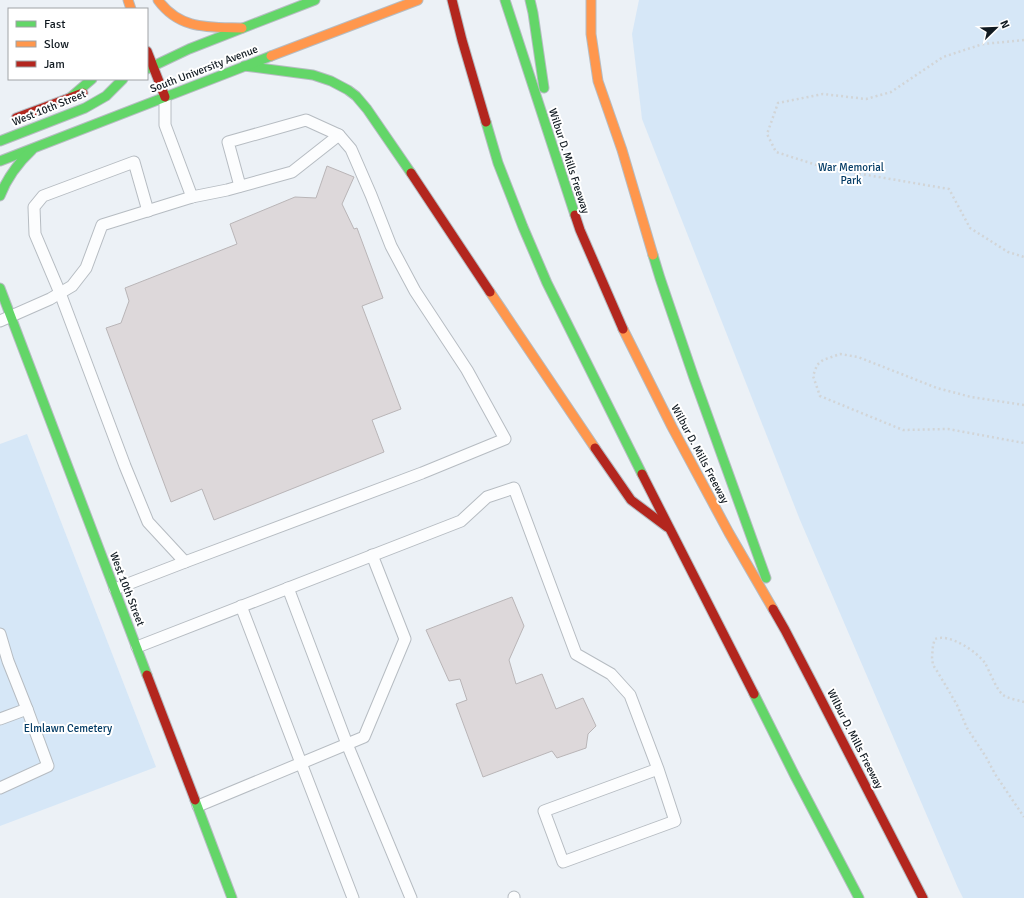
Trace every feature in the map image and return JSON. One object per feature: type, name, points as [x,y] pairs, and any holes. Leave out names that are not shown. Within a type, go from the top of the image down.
[{"type":"main road","points":[[158,0],[176,19],[190,25],[242,28]]},
{"type":"main road","name":"South University Avenue","points":[[150,68],[189,49],[315,0]]},
{"type":"main road","name":"South University Avenue","points":[[0,161],[418,0]]},
{"type":"main road","name":"Wilbur D. Mills Freeway","points":[[505,0],[580,230],[620,324],[675,434],[729,533],[785,630],[923,898]]},
{"type":"main road","points":[[530,0],[552,147]]},
{"type":"main road","points":[[591,0],[591,34],[598,81],[622,150],[660,278],[694,378],[785,630]]},
{"type":"main road","points":[[452,2],[498,163],[547,283],[610,411],[859,898]]},
{"type":"main road","points":[[148,57],[150,68],[165,97]]},
{"type":"main road","points":[[244,66],[309,74],[331,80],[348,90],[362,103],[384,133],[631,500],[671,531]]},
{"type":"main road","points":[[71,97],[91,80]]},
{"type":"main road","points":[[107,84],[119,80]]},
{"type":"main road","name":"West 10th Street","points":[[0,141],[85,108],[106,96],[121,80]]},
{"type":"main road","points":[[7,121],[93,89]]},
{"type":"main road","points":[[0,196],[14,169],[34,147]]},
{"type":"main road","name":"West 10th Street","points":[[0,288],[232,898]]},
{"type":"lane","points":[[165,97],[165,125],[192,197]]},
{"type":"lane","points":[[115,589],[422,473],[505,439],[468,370],[415,291],[391,246],[351,149],[339,135],[306,120],[228,142],[240,186]]},
{"type":"lane","points":[[0,321],[50,299],[72,286],[86,268],[102,225],[192,197],[292,172],[339,135]]},
{"type":"lane","points":[[148,211],[134,162],[43,196],[34,207],[35,234],[60,293],[125,466],[148,522],[185,562]]},
{"type":"lane","points":[[137,647],[461,521],[487,497],[514,488],[576,654],[611,674],[630,695],[658,769],[675,821],[563,862],[544,811],[658,769]]},
{"type":"lane","points":[[198,806],[364,737],[405,639],[372,555]]},
{"type":"lane","points":[[288,588],[347,744],[411,898]]},
{"type":"lane","points":[[241,606],[353,898]]},
{"type":"lane","points":[[0,634],[4,662],[27,709],[48,766],[0,788]]},
{"type":"lane","points":[[0,719],[27,709]]},
{"type":"path","points":[[1024,40],[983,44],[944,57],[891,92],[866,99],[822,94],[778,103],[767,134],[776,152],[826,168],[949,190],[970,228],[1008,252],[1024,257]]},
{"type":"path","points":[[1024,405],[971,397],[936,388],[858,357],[840,354],[823,360],[818,365],[813,376],[820,396],[903,430],[948,429],[1024,443]]},
{"type":"path","points":[[1024,702],[1003,695],[984,662],[969,648],[945,638],[935,639],[933,645],[933,665],[957,705],[967,728],[995,774],[1024,817]]},
{"type":"green space","name":"War Memorial Park","points":[[639,0],[1024,0],[1024,898],[963,898],[800,520],[642,119],[632,34]]},
{"type":"green space","name":"Elmlawn Cemetery","points":[[27,434],[156,767],[0,826],[0,444]]},
{"type":"building","points":[[327,166],[354,177],[342,204],[354,229],[357,228],[383,298],[362,306],[401,409],[372,420],[384,452],[214,520],[202,489],[171,502],[106,328],[121,323],[129,301],[125,288],[237,244],[230,224],[295,197],[316,198]]},
{"type":"building","points":[[512,597],[524,626],[509,660],[516,684],[542,674],[556,709],[583,698],[596,726],[588,734],[586,748],[557,758],[552,751],[483,777],[456,704],[467,700],[460,679],[449,681],[426,630]]},
{"type":"traffic: fast","points":[[148,69],[189,49],[315,0]]},
{"type":"traffic: fast","points":[[505,0],[575,215]]},
{"type":"traffic: fast","points":[[530,0],[544,88]]},
{"type":"traffic: fast","points":[[0,161],[271,56]]},
{"type":"traffic: fast","points":[[244,66],[313,75],[331,81],[348,90],[356,96],[367,109],[411,173]]},
{"type":"traffic: fast","points":[[71,97],[91,80]]},
{"type":"traffic: fast","points":[[0,141],[85,108],[106,96],[122,80]]},
{"type":"traffic: fast","points":[[486,122],[498,163],[547,283],[642,474]]},
{"type":"traffic: fast","points":[[0,196],[13,171],[32,150]]},
{"type":"traffic: fast","points":[[653,255],[694,378],[766,578]]},
{"type":"traffic: fast","points":[[0,288],[147,675]]},
{"type":"traffic: fast","points":[[754,694],[859,898]]},
{"type":"traffic: fast","points":[[195,800],[232,898]]},
{"type":"traffic: slow","points":[[128,0],[131,8]]},
{"type":"traffic: slow","points":[[158,0],[167,10],[185,22],[206,27],[242,28]]},
{"type":"traffic: slow","points":[[271,56],[418,0]]},
{"type":"traffic: slow","points":[[591,0],[591,34],[598,81],[622,150],[653,255]]},
{"type":"traffic: slow","points":[[490,292],[595,448]]},
{"type":"traffic: slow","points":[[623,329],[672,427],[729,533],[773,609]]},
{"type":"traffic: jam","points":[[452,0],[486,122]]},
{"type":"traffic: jam","points":[[148,54],[165,97]]},
{"type":"traffic: jam","points":[[16,118],[83,93]]},
{"type":"traffic: jam","points":[[411,173],[490,292]]},
{"type":"traffic: jam","points":[[575,215],[580,230],[623,329]]},
{"type":"traffic: jam","points":[[595,448],[631,500],[667,527]]},
{"type":"traffic: jam","points":[[642,474],[754,694]]},
{"type":"traffic: jam","points":[[773,609],[923,898]]},
{"type":"traffic: jam","points":[[147,675],[195,800]]}]
